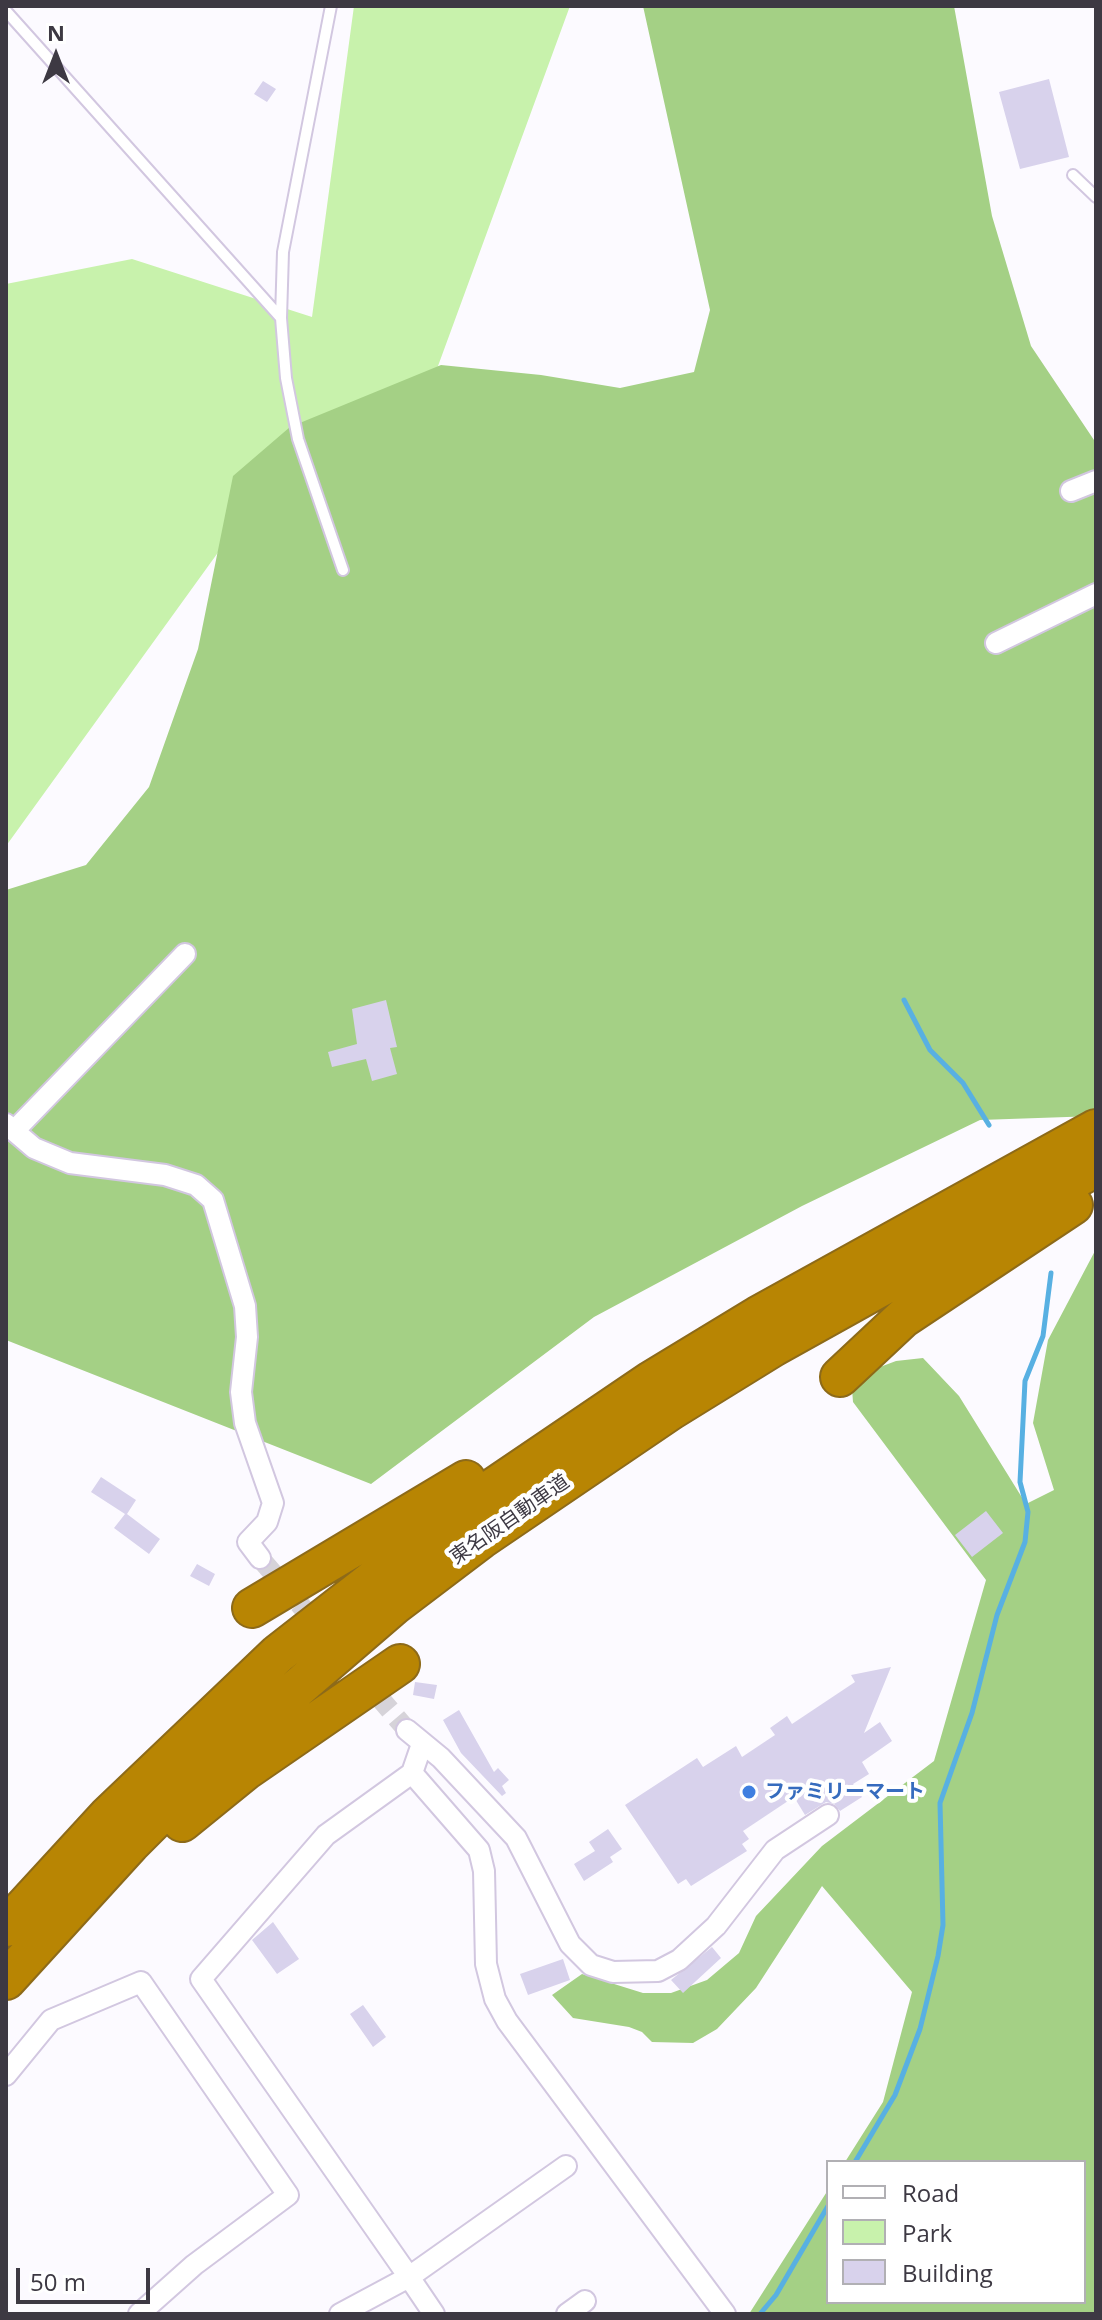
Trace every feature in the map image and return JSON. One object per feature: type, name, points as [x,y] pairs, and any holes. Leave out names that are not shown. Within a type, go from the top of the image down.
[{"type":"highway","name":"東名阪自動車道","points":[[6,1927],[108,1816],[194,1731],[278,1654],[372,1577],[560,1441],[758,1316],[1096,1129]]},
{"type":"highway","name":"東名阪自動車道","points":[[6,1980],[99,1876],[214,1760],[394,1605],[481,1539],[647,1426],[773,1347],[1096,1167]]},
{"type":"highway","points":[[840,1377],[903,1318],[940,1291],[1096,1191]]},
{"type":"highway","points":[[252,1608],[690,1350],[758,1316]]},
{"type":"highway","points":[[6,1987],[195,1811],[246,1770],[400,1664]]},
{"type":"street","points":[[1071,491],[1096,481]]},
{"type":"street","points":[[996,643],[1096,594]]},
{"type":"street","points":[[185,954],[10,1127],[34,1148],[70,1163],[165,1175],[196,1185],[213,1200],[245,1306],[247,1337],[241,1392],[245,1423],[273,1503],[267,1522],[248,1542],[260,1558]]},
{"type":"street","points":[[407,1730],[441,1758],[516,1838],[570,1944],[591,1965],[613,1972],[658,1971],[679,1960],[716,1926],[775,1850],[828,1815]]},
{"type":"street","points":[[422,1744],[412,1773],[326,1835],[201,1979],[434,2314]]},
{"type":"street","points":[[412,1773],[479,1850],[484,1871],[486,1964],[495,1999],[507,2021],[725,2314]]},
{"type":"street","points":[[6,2075],[51,2020],[141,1982],[288,2195],[194,2265],[139,2314]]},
{"type":"street","points":[[340,2314],[409,2277],[566,2166]]},
{"type":"street","points":[[567,2314],[585,2301]]},
{"type":"lane","points":[[331,6],[288,226],[281,318],[286,378],[298,439],[343,570]]},
{"type":"lane","points":[[6,11],[281,318]]},
{"type":"lane","points":[[1073,175],[1096,197]]},
{"type":"green space","points":[[354,6],[570,6],[427,396],[248,511],[6,846],[6,284],[132,259],[312,317]]},
{"type":"green space","points":[[643,6],[954,6],[992,216],[1031,346],[1096,443],[1096,1116],[980,1120],[802,1206],[594,1317],[371,1484],[6,1340],[6,890],[86,865],[149,787],[198,649],[233,476],[290,427],[441,365],[541,375],[620,388],[694,372],[710,310]]},
{"type":"green space","points":[[1096,1249],[1096,2314],[749,2314],[826,2193],[826,2304],[1086,2304],[1086,2160],[846,2160],[883,2102],[912,1992],[822,1886],[756,1988],[717,2029],[693,2043],[652,2042],[642,2032],[629,2027],[573,2018],[552,1995],[582,1974],[643,1993],[671,1993],[707,1980],[739,1953],[756,1916],[822,1846],[934,1761],[986,1580],[853,1402],[852,1389],[856,1376],[896,1361],[923,1358],[959,1396],[1026,1504],[1054,1490],[1033,1423],[1048,1340]]},
{"type":"building","points":[[1049,79],[1069,157],[1020,169],[999,92]]},
{"type":"building","points":[[263,81],[276,89],[267,102],[254,94]]},
{"type":"building","points":[[386,1000],[397,1047],[390,1048],[397,1074],[372,1081],[366,1059],[332,1067],[328,1052],[357,1044],[352,1009]]},
{"type":"building","points":[[101,1477],[136,1500],[127,1514],[160,1539],[149,1554],[114,1528],[125,1514],[91,1492]]},
{"type":"building","points":[[986,1511],[1003,1533],[972,1557],[955,1535]]},
{"type":"building","points":[[197,1564],[215,1574],[209,1586],[190,1576]]},
{"type":"building","points":[[891,1667],[864,1733],[880,1722],[892,1741],[862,1762],[869,1774],[853,1784],[862,1797],[840,1811],[834,1804],[826,1802],[805,1815],[794,1797],[743,1831],[749,1839],[742,1844],[747,1851],[691,1886],[686,1879],[678,1884],[625,1805],[697,1758],[703,1767],[736,1746],[742,1757],[775,1735],[770,1728],[787,1716],[792,1724],[855,1682],[851,1675]]},
{"type":"building","points":[[415,1682],[437,1685],[434,1699],[413,1695]]},
{"type":"building","points":[[459,1710],[494,1772],[498,1768],[509,1780],[502,1786],[506,1793],[502,1796],[461,1753],[443,1720]]},
{"type":"building","points":[[608,1829],[622,1849],[610,1857],[613,1862],[584,1881],[574,1864],[595,1851],[589,1842]]},
{"type":"building","points":[[273,1922],[299,1959],[277,1974],[252,1940]]},
{"type":"building","points":[[712,1947],[721,1958],[683,1993],[671,1980]]},
{"type":"building","points":[[563,1959],[570,1980],[528,1995],[520,1974]]},
{"type":"building","points":[[363,2005],[386,2037],[373,2047],[350,2014]]},
{"type":"waterway","points":[[904,1000],[930,1050],[963,1083],[989,1125]]},
{"type":"waterway","points":[[856,2160],[895,2095],[920,2029],[938,1956],[943,1925],[940,1803],[972,1713],[997,1615],[1025,1542],[1028,1512],[1020,1482],[1025,1381],[1043,1336],[1051,1273]]},
{"type":"waterway","points":[[760,2314],[776,2295],[826,2209]]},
{"type":"tunnel","points":[[260,1558],[407,1730]]},
{"type":"place","name":"ファミリーマート","points":[[749,1792]]}]
